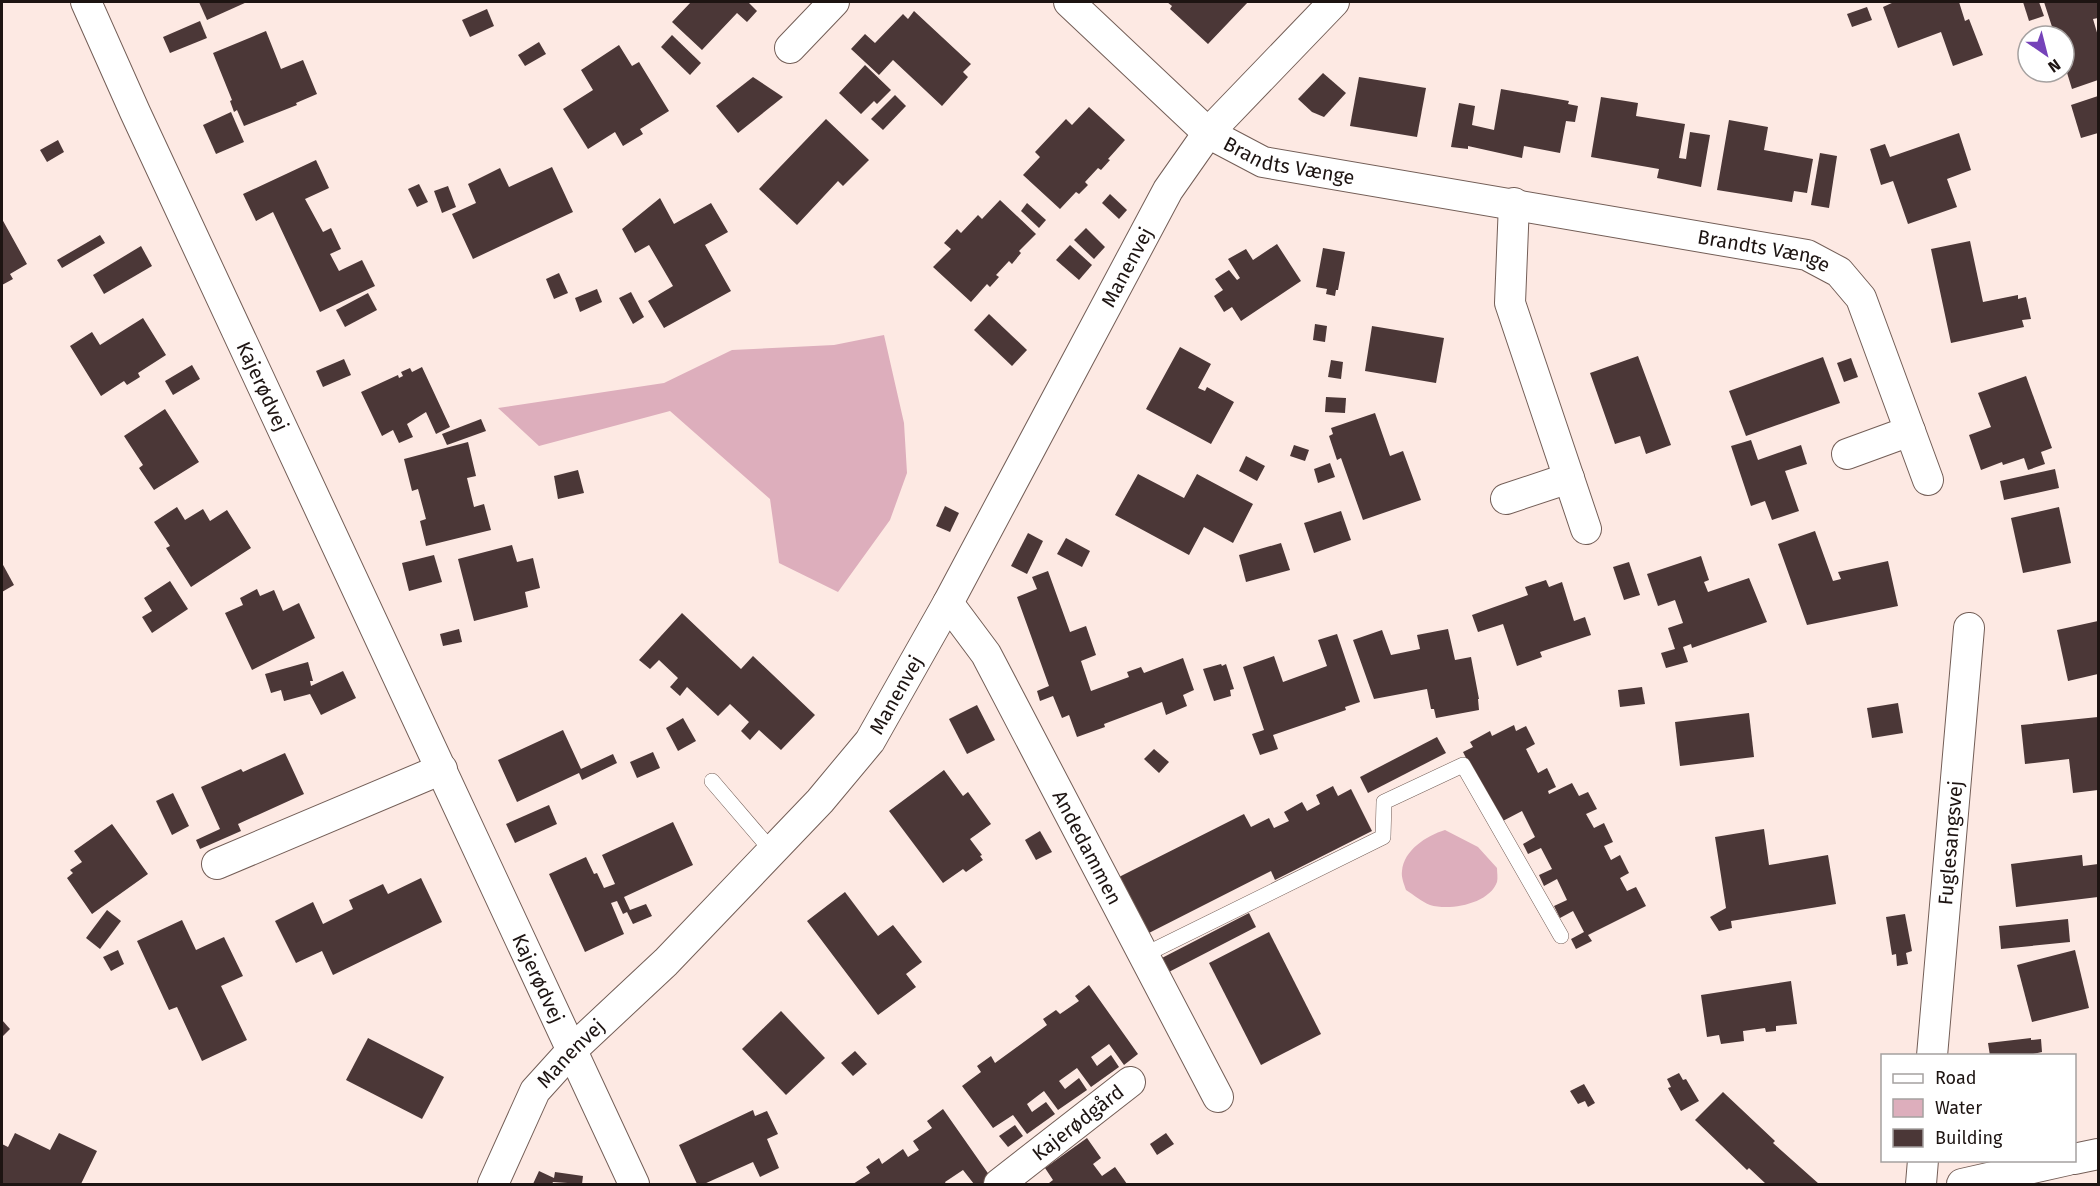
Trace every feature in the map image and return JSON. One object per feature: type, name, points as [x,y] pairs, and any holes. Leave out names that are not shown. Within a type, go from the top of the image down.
[{"type":"street","name":"Kajerødvej","points":[[86,2],[144,133],[573,1049],[634,1185]]},
{"type":"street","points":[[790,48],[834,2]]},
{"type":"street","name":"Brandts Vænge","points":[[1069,2],[1208,133],[1263,162],[1514,203],[1807,255],[1839,272],[1861,298],[1928,480]]},
{"type":"street","name":"Manenvej","points":[[493,1185],[535,1091],[573,1049],[666,962],[820,801],[870,741],[948,603],[1168,190],[1208,133],[1334,2]]},
{"type":"street","points":[[1514,203],[1510,303],[1586,529]]},
{"type":"street","points":[[1847,454],[1910,431]]},
{"type":"street","points":[[1506,499],[1569,478]]},
{"type":"street","name":"Andedammen","points":[[948,603],[986,654],[1218,1097]]},
{"type":"street","name":"Fuglesangsvej","points":[[1932,1054],[1969,628]]},
{"type":"street","points":[[218,864],[442,770]]},
{"type":"street","name":"Kajerødgård","points":[[999,1185],[1130,1082]]},
{"type":"street","points":[[2076,1159],[2098,1154]]},
{"type":"street","points":[[1921,1185],[1923,1162]]},
{"type":"street","points":[[1962,1185],[2064,1162]]},
{"type":"lane","points":[[1144,956],[1383,837],[1384,801],[1463,765],[1561,936]]},
{"type":"lane","points":[[712,781],[772,851]]},
{"type":"water","points":[[884,335],[904,423],[907,473],[890,520],[838,592],[779,563],[770,499],[670,411],[539,446],[498,408],[664,383],[732,350],[834,345]]},
{"type":"water","points":[[1445,830],[1478,847],[1497,868],[1497,882],[1493,890],[1478,901],[1458,906],[1438,907],[1427,904],[1406,890],[1402,873],[1411,850],[1424,840]]},
{"type":"building","points":[[199,2],[247,2],[207,20]]},
{"type":"building","points":[[691,2],[751,2],[749,3],[757,11],[747,22],[737,13],[702,50],[672,22]]},
{"type":"building","points":[[1167,2],[1248,2],[1208,44],[1170,9],[1172,6]]},
{"type":"building","points":[[1894,2],[1959,2],[1965,21],[1969,19],[1983,55],[1953,66],[1941,32],[1898,48],[1883,7]]},
{"type":"building","points":[[2023,2],[2039,2],[2044,16],[2029,21]]},
{"type":"building","points":[[2044,2],[2098,2],[2098,18],[2093,19],[2098,36],[2098,80],[2072,89],[2070,84],[2076,84],[2076,24],[2051,24]]},
{"type":"building","points":[[1867,7],[1872,20],[1852,27],[1847,14]]},
{"type":"building","points":[[487,9],[494,26],[470,37],[462,20]]},
{"type":"building","points":[[914,11],[971,64],[963,72],[968,77],[942,106],[893,60],[879,75],[851,49],[865,34],[875,43],[903,14],[908,19]]},
{"type":"building","points":[[200,21],[207,38],[170,53],[163,37]]},
{"type":"building","points":[[266,31],[281,69],[303,60],[317,94],[296,103],[297,105],[244,126],[237,110],[234,112],[230,101],[232,100],[213,53]]},
{"type":"building","points":[[672,35],[701,63],[690,75],[661,47]]},
{"type":"building","points":[[539,42],[546,54],[525,66],[518,55]]},
{"type":"building","points":[[619,45],[632,66],[639,62],[669,111],[640,129],[643,134],[623,146],[615,132],[588,149],[563,109],[593,90],[581,70]]},
{"type":"building","points":[[865,65],[891,90],[877,104],[874,101],[861,114],[839,93]]},
{"type":"building","points":[[1323,73],[1346,93],[1324,117],[1312,112],[1298,99]]},
{"type":"building","points":[[753,77],[783,97],[738,133],[716,106]]},
{"type":"building","points":[[1359,77],[1426,88],[1417,137],[1350,126]]},
{"type":"building","points":[[1501,89],[1569,101],[1568,104],[1578,106],[1575,122],[1566,121],[1560,153],[1524,146],[1522,158],[1468,146],[1468,149],[1451,147],[1459,103],[1475,106],[1472,125],[1494,130]]},
{"type":"building","points":[[895,95],[906,106],[883,130],[871,119]]},
{"type":"building","points":[[2098,96],[2098,133],[2081,138],[2071,105]]},
{"type":"building","points":[[1601,97],[1638,103],[1636,116],[1685,124],[1679,158],[1686,159],[1690,132],[1710,135],[1701,187],[1657,178],[1659,169],[1591,157]]},
{"type":"building","points":[[1089,107],[1125,140],[1101,170],[1098,168],[1085,182],[1088,185],[1079,194],[1076,192],[1060,209],[1023,175],[1040,157],[1035,152],[1066,119],[1072,125]]},
{"type":"building","points":[[231,112],[244,142],[216,154],[203,125]]},
{"type":"building","points":[[826,119],[869,160],[843,186],[838,181],[797,225],[759,189]]},
{"type":"building","points":[[1729,120],[1768,127],[1764,150],[1813,159],[1807,193],[1794,191],[1792,202],[1717,190]]},
{"type":"building","points":[[1959,133],[1971,170],[1947,179],[1957,207],[1908,224],[1893,181],[1881,185],[1870,149],[1885,144],[1890,157]]},
{"type":"building","points":[[58,140],[64,152],[47,162],[40,150]]},
{"type":"building","points":[[1820,153],[1837,156],[1829,208],[1811,205]]},
{"type":"building","points":[[316,160],[329,188],[305,199],[323,232],[331,228],[341,249],[330,254],[339,271],[362,260],[375,286],[320,312],[273,212],[256,221],[243,194]]},
{"type":"building","points":[[552,167],[573,212],[473,259],[452,214],[476,203],[468,184],[500,168],[509,187]]},
{"type":"building","points":[[419,184],[428,202],[417,207],[408,189]]},
{"type":"building","points":[[448,186],[456,207],[442,213],[434,191]]},
{"type":"building","points":[[1110,194],[1127,210],[1119,219],[1102,203]]},
{"type":"building","points":[[660,198],[674,224],[711,203],[728,232],[705,245],[731,291],[664,328],[648,301],[673,286],[649,245],[635,253],[622,229]]},
{"type":"building","points":[[1000,200],[1036,234],[1019,251],[1021,253],[1012,264],[1009,261],[996,275],[999,277],[990,287],[987,284],[971,302],[933,267],[951,249],[944,243],[957,229],[961,233],[978,215],[982,219]]},
{"type":"building","points":[[1027,203],[1046,220],[1039,228],[1021,211]]},
{"type":"building","points":[[2,219],[27,264],[10,274],[13,279],[2,285]]},
{"type":"building","points":[[1086,228],[1105,247],[1094,259],[1074,240]]},
{"type":"building","points":[[100,235],[105,243],[62,268],[57,260]]},
{"type":"building","points":[[1970,241],[1983,302],[2018,295],[2018,299],[2026,297],[2031,319],[2022,320],[2024,327],[1951,343],[1931,249]]},
{"type":"building","points":[[1277,244],[1301,281],[1241,321],[1232,307],[1224,312],[1214,296],[1223,290],[1215,279],[1229,270],[1237,280],[1240,278],[1228,259],[1246,249],[1253,260]]},
{"type":"building","points":[[1070,245],[1092,265],[1079,280],[1056,260]]},
{"type":"building","points":[[141,246],[152,266],[104,294],[93,275]]},
{"type":"building","points":[[1323,248],[1345,252],[1335,296],[1326,294],[1327,289],[1316,287]]},
{"type":"building","points":[[559,273],[568,293],[554,299],[546,279]]},
{"type":"building","points":[[597,289],[602,302],[580,312],[575,298]]},
{"type":"building","points":[[631,292],[644,317],[633,324],[619,298]]},
{"type":"building","points":[[368,293],[377,310],[345,327],[336,310]]},
{"type":"building","points":[[989,314],[1027,350],[1012,366],[974,330]]},
{"type":"building","points":[[143,318],[166,355],[138,373],[140,377],[127,385],[124,381],[101,396],[70,346],[92,332],[100,345]]},
{"type":"building","points":[[1315,324],[1327,326],[1325,342],[1313,340]]},
{"type":"building","points":[[1372,326],[1444,338],[1436,383],[1365,371]]},
{"type":"building","points":[[1180,347],[1211,364],[1198,388],[1205,391],[1207,387],[1234,402],[1211,444],[1146,409]]},
{"type":"building","points":[[1638,356],[1671,445],[1646,454],[1640,436],[1615,444],[1590,373]]},
{"type":"building","points":[[1823,357],[1840,403],[1746,436],[1729,391]]},
{"type":"building","points":[[1851,358],[1858,377],[1844,382],[1837,363]]},
{"type":"building","points":[[344,359],[351,375],[323,387],[316,371]]},
{"type":"building","points":[[1331,360],[1343,362],[1341,379],[1328,377]]},
{"type":"building","points":[[192,365],[200,379],[173,395],[165,381]]},
{"type":"building","points":[[422,367],[450,427],[436,434],[426,412],[407,424],[413,437],[399,443],[393,430],[382,436],[361,392],[398,375],[399,378],[403,376],[401,372],[410,368],[412,372]]},
{"type":"building","points":[[2026,376],[2052,448],[2041,452],[2045,464],[2028,470],[2024,458],[2003,465],[2002,462],[1981,470],[1969,435],[1991,427],[1978,393]]},
{"type":"building","points":[[1326,397],[1346,398],[1345,413],[1325,412]]},
{"type":"building","points":[[165,409],[199,462],[154,490],[139,468],[143,465],[124,436]]},
{"type":"building","points":[[1375,413],[1390,456],[1403,451],[1421,500],[1363,520],[1341,458],[1337,460],[1329,436],[1333,434],[1331,428]]},
{"type":"building","points":[[481,419],[486,431],[447,445],[442,434]]},
{"type":"building","points":[[1751,440],[1758,460],[1801,445],[1807,464],[1785,471],[1799,511],[1772,520],[1765,501],[1751,506],[1731,446]]},
{"type":"building","points":[[468,442],[476,476],[467,478],[474,507],[484,504],[491,530],[426,546],[420,521],[426,519],[418,489],[412,491],[404,459]]},
{"type":"building","points":[[1294,445],[1309,450],[1305,461],[1290,456]]},
{"type":"building","points":[[1246,456],[1265,466],[1257,481],[1239,471]]},
{"type":"building","points":[[1330,463],[1335,477],[1318,483],[1314,469]]},
{"type":"building","points":[[2055,469],[2059,488],[2004,500],[2000,481]]},
{"type":"building","points":[[578,470],[584,493],[558,499],[554,476]]},
{"type":"building","points":[[1138,474],[1184,498],[1197,474],[1253,504],[1233,543],[1204,527],[1189,555],[1115,515]]},
{"type":"building","points":[[945,506],[959,513],[950,532],[936,526]]},
{"type":"building","points":[[177,507],[185,520],[203,509],[210,521],[227,510],[251,548],[191,587],[166,548],[170,546],[154,522]]},
{"type":"building","points":[[2059,507],[2071,563],[2023,573],[2011,518]]},
{"type":"building","points":[[1341,511],[1351,540],[1314,553],[1304,523]]},
{"type":"building","points":[[1815,531],[1833,581],[1841,579],[1838,572],[1888,561],[1898,606],[1807,625],[1778,544]]},
{"type":"building","points":[[1028,533],[1043,541],[1027,574],[1011,566]]},
{"type":"building","points":[[1066,538],[1090,551],[1082,567],[1057,554]]},
{"type":"building","points":[[1281,543],[1290,570],[1246,582],[1239,555]]},
{"type":"building","points":[[512,545],[517,562],[533,558],[540,588],[525,592],[528,607],[474,621],[458,559]]},
{"type":"building","points":[[434,555],[442,582],[409,591],[402,563]]},
{"type":"building","points":[[1701,556],[1709,580],[1704,582],[1708,592],[1749,578],[1767,622],[1692,648],[1691,644],[1683,647],[1688,662],[1666,668],[1661,653],[1675,649],[1668,628],[1683,623],[1675,600],[1658,606],[1647,574]]},
{"type":"building","points":[[1629,562],[1640,595],[1624,600],[1613,567]]},
{"type":"building","points":[[2,563],[14,585],[2,592]]},
{"type":"building","points":[[1048,571],[1070,632],[1086,626],[1096,655],[1081,661],[1091,691],[1129,677],[1127,672],[1141,667],[1144,673],[1183,658],[1194,690],[1183,695],[1187,706],[1166,715],[1162,702],[1077,737],[1069,715],[1062,718],[1053,696],[1040,701],[1037,691],[1049,686],[1017,597],[1037,589],[1032,577]]},
{"type":"building","points":[[1546,580],[1549,587],[1562,582],[1574,621],[1585,617],[1591,635],[1540,652],[1542,657],[1517,666],[1503,624],[1478,632],[1472,615],[1528,595],[1525,587]]},
{"type":"building","points":[[170,581],[188,609],[152,633],[142,617],[152,611],[144,598]]},
{"type":"building","points":[[257,589],[260,596],[274,590],[283,611],[299,603],[315,638],[252,670],[225,613],[243,605],[240,598]]},
{"type":"building","points":[[682,613],[741,669],[753,656],[815,715],[781,750],[759,730],[750,740],[741,731],[749,722],[730,704],[718,716],[687,687],[680,696],[670,687],[678,678],[659,660],[650,669],[639,660]]},
{"type":"building","points":[[2098,621],[2098,674],[2068,681],[2057,630]]},
{"type":"building","points":[[459,629],[462,642],[443,646],[440,634]]},
{"type":"building","points":[[1448,629],[1455,660],[1471,657],[1479,710],[1436,718],[1434,709],[1431,709],[1427,689],[1374,699],[1353,640],[1382,630],[1391,655],[1420,649],[1417,635]]},
{"type":"building","points":[[1337,634],[1360,702],[1345,707],[1346,710],[1273,735],[1278,749],[1260,755],[1252,734],[1264,730],[1243,667],[1274,656],[1283,682],[1327,666],[1318,640]]},
{"type":"building","points":[[308,662],[313,681],[310,681],[311,686],[343,671],[356,698],[321,715],[310,694],[284,701],[281,690],[271,693],[265,674]]},
{"type":"building","points":[[1221,664],[1222,666],[1226,664],[1234,689],[1230,690],[1231,696],[1214,701],[1203,669]]},
{"type":"building","points":[[1642,687],[1645,704],[1620,707],[1618,690]]},
{"type":"building","points":[[1898,703],[1903,733],[1872,738],[1867,708]]},
{"type":"building","points":[[977,705],[995,740],[967,754],[949,719]]},
{"type":"building","points":[[1749,713],[1754,757],[1680,766],[1675,722]]},
{"type":"building","points":[[2098,717],[2098,790],[2073,793],[2069,759],[2025,764],[2021,725]]},
{"type":"building","points":[[683,718],[696,741],[678,751],[666,728]]},
{"type":"building","points":[[1514,725],[1516,731],[1526,726],[1535,744],[1526,749],[1538,773],[1547,768],[1556,787],[1548,791],[1549,794],[1572,783],[1579,796],[1588,792],[1597,809],[1586,814],[1594,828],[1604,823],[1613,842],[1604,846],[1611,860],[1620,855],[1629,873],[1620,878],[1627,891],[1636,887],[1646,906],[1588,935],[1592,941],[1576,949],[1571,939],[1584,932],[1573,911],[1560,918],[1554,906],[1567,900],[1557,879],[1544,886],[1539,875],[1552,869],[1541,848],[1528,854],[1523,844],[1535,837],[1522,811],[1499,823],[1463,752],[1473,747],[1470,742],[1490,731],[1492,736]]},
{"type":"building","points":[[563,730],[581,769],[613,754],[617,763],[582,780],[579,773],[517,802],[498,760]]},
{"type":"building","points":[[1437,737],[1446,753],[1368,793],[1360,777]]},
{"type":"building","points":[[1154,749],[1169,762],[1159,773],[1144,759]]},
{"type":"building","points":[[653,752],[660,768],[637,778],[630,762]]},
{"type":"building","points":[[285,753],[304,794],[238,824],[241,831],[200,849],[196,840],[220,829],[201,787],[241,769],[243,772]]},
{"type":"building","points":[[944,770],[963,796],[968,792],[991,824],[970,839],[983,860],[966,872],[963,869],[943,883],[889,811]]},
{"type":"building","points":[[1333,786],[1338,796],[1351,789],[1372,831],[1275,880],[1271,871],[1145,935],[1117,878],[1244,814],[1251,827],[1269,818],[1274,828],[1289,821],[1284,812],[1302,802],[1307,811],[1320,804],[1316,795]]},
{"type":"building","points":[[173,793],[189,826],[172,835],[156,801]]},
{"type":"building","points":[[549,805],[557,824],[515,843],[506,824]]},
{"type":"building","points":[[673,822],[693,865],[624,897],[630,910],[646,904],[652,916],[633,924],[627,912],[623,914],[617,901],[611,903],[624,934],[585,952],[549,874],[586,857],[604,888],[615,884],[602,855]]},
{"type":"building","points":[[112,824],[148,874],[92,914],[67,878],[73,873],[70,870],[82,862],[74,851]]},
{"type":"building","points":[[1764,829],[1769,865],[1828,855],[1836,904],[1731,921],[1732,928],[1719,931],[1710,917],[1726,908],[1715,837]]},
{"type":"building","points":[[1040,831],[1052,852],[1036,860],[1025,840]]},
{"type":"building","points":[[2082,855],[2083,866],[2098,864],[2098,897],[2016,907],[2011,864]]},
{"type":"building","points":[[421,878],[442,922],[333,975],[322,951],[296,963],[275,921],[313,902],[323,924],[353,909],[349,900],[383,884],[388,894]]},
{"type":"building","points":[[845,892],[878,936],[893,925],[922,962],[906,974],[916,987],[878,1015],[807,921]]},
{"type":"building","points":[[107,910],[121,921],[100,949],[86,938]]},
{"type":"building","points":[[1249,913],[1256,927],[1165,974],[1158,960]]},
{"type":"building","points":[[1905,914],[1912,951],[1906,953],[1908,964],[1897,966],[1896,954],[1892,955],[1886,917]]},
{"type":"building","points":[[2068,919],[2070,942],[2001,949],[1999,926]]},
{"type":"building","points":[[182,920],[196,950],[224,937],[243,976],[221,986],[247,1040],[202,1061],[177,1007],[169,1010],[137,941]]},
{"type":"building","points":[[1269,932],[1321,1034],[1261,1065],[1209,963]]},
{"type":"building","points":[[118,950],[124,964],[111,971],[103,957]]},
{"type":"building","points":[[2075,950],[2089,1008],[2032,1022],[2017,965]]},
{"type":"building","points":[[1791,981],[1797,1024],[1776,1026],[1776,1031],[1766,1032],[1765,1028],[1743,1031],[1744,1041],[1721,1044],[1719,1035],[1707,1037],[1701,995]]},
{"type":"building","points":[[1089,985],[1138,1054],[1124,1065],[1109,1044],[1091,1057],[1097,1066],[1111,1055],[1119,1067],[1091,1087],[1077,1068],[1059,1081],[1065,1089],[1079,1078],[1087,1090],[1058,1110],[1044,1091],[1027,1104],[1032,1112],[1046,1102],[1055,1114],[1027,1134],[1013,1115],[993,1128],[962,1086],[981,1072],[977,1066],[991,1056],[995,1063],[1047,1025],[1043,1019],[1056,1010],[1060,1014],[1079,1001],[1075,996]]},
{"type":"building","points":[[781,1011],[825,1058],[786,1095],[742,1049]]},
{"type":"building","points":[[2,1020],[10,1029],[2,1037]]},
{"type":"building","points":[[368,1038],[444,1077],[422,1119],[346,1080]]},
{"type":"building","points":[[2041,1039],[2042,1052],[1990,1054],[1988,1043]]},
{"type":"building","points":[[855,1051],[867,1064],[853,1076],[841,1063]]},
{"type":"building","points":[[1679,1073],[1683,1080],[1686,1079],[1699,1101],[1681,1111],[1668,1088],[1671,1087],[1667,1079]]},
{"type":"building","points":[[1584,1084],[1595,1103],[1588,1107],[1585,1101],[1578,1104],[1570,1091]]},
{"type":"building","points":[[1723,1092],[1775,1141],[1773,1143],[1819,1184],[1766,1184],[1749,1168],[1747,1170],[1695,1120]]},
{"type":"building","points":[[943,1109],[992,1179],[985,1184],[974,1184],[963,1170],[945,1182],[946,1184],[853,1184],[870,1173],[866,1167],[879,1158],[882,1164],[903,1149],[908,1157],[919,1150],[913,1141],[932,1128],[927,1121]]},
{"type":"building","points":[[753,1110],[755,1116],[767,1111],[778,1134],[767,1139],[779,1168],[760,1177],[753,1162],[704,1184],[697,1184],[679,1145]]},
{"type":"building","points":[[1015,1125],[1023,1136],[1008,1147],[999,1136]]},
{"type":"building","points":[[15,1133],[50,1150],[59,1133],[97,1151],[81,1184],[2,1184],[2,1144],[8,1147]]},
{"type":"building","points":[[1166,1133],[1174,1144],[1157,1155],[1150,1144]]},
{"type":"building","points":[[1087,1138],[1101,1158],[1093,1164],[1102,1176],[1115,1167],[1127,1184],[1049,1183],[1053,1180],[1045,1168]]},
{"type":"building","points":[[539,1171],[554,1178],[555,1172],[583,1176],[582,1184],[553,1182],[552,1184],[533,1184]]}]
